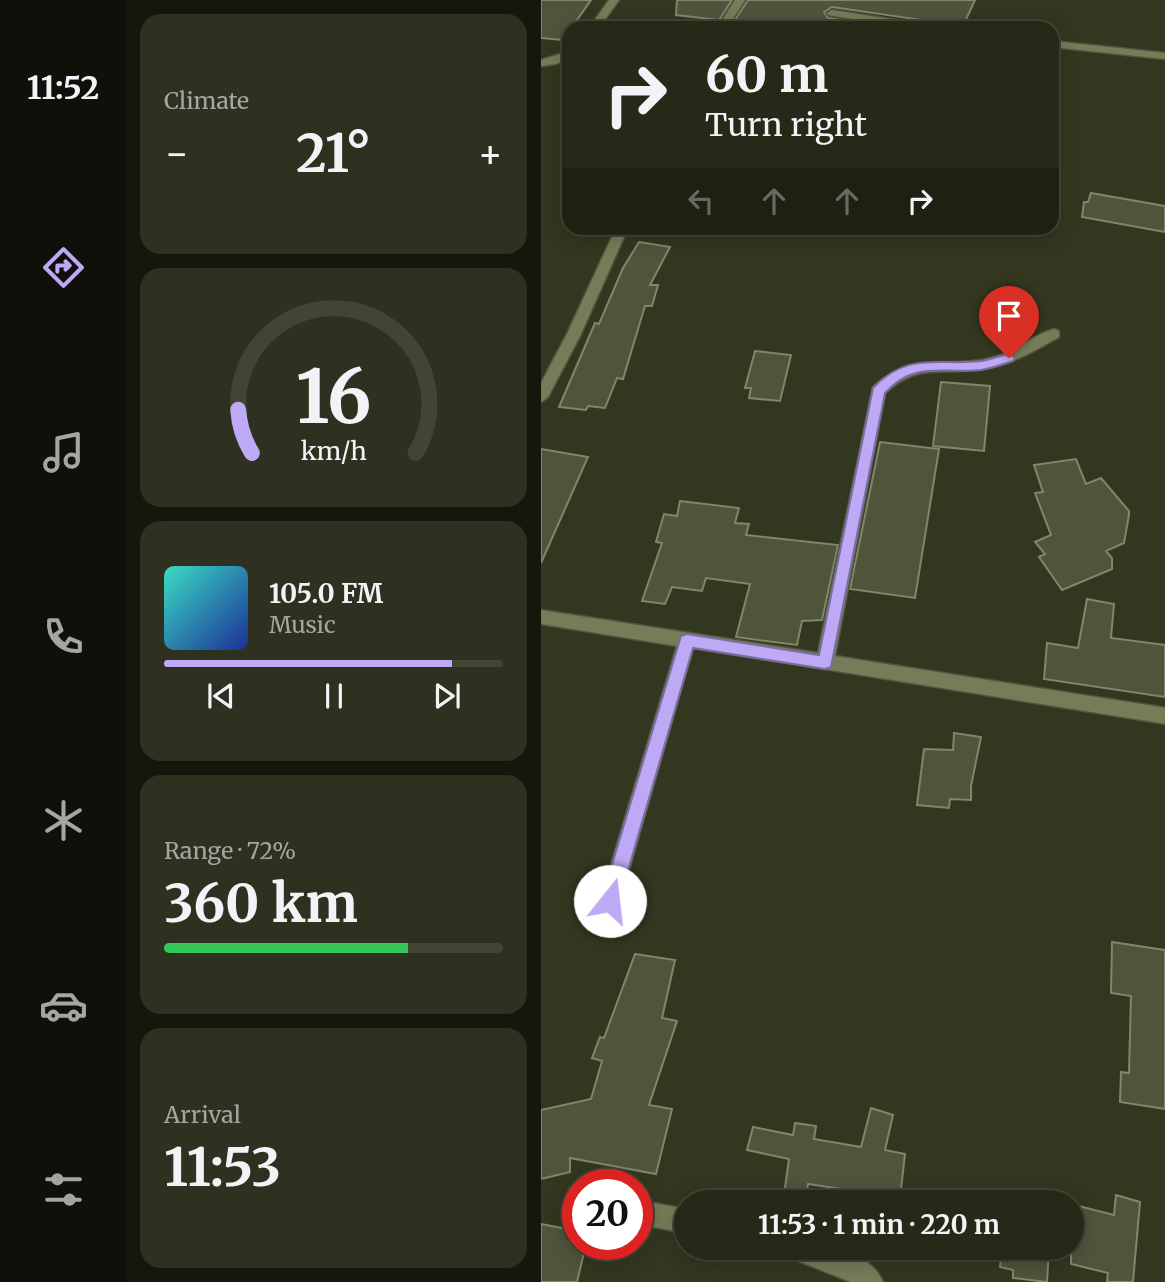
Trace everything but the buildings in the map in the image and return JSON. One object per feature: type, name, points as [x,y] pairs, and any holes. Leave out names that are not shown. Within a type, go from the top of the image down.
[{"type":"street","points":[[599,21],[614,0]]},
{"type":"street","points":[[726,21],[740,0]]},
{"type":"street","points":[[831,13],[883,21]]},
{"type":"street","points":[[1059,45],[1165,57]]},
{"type":"street","points":[[541,63],[562,57]]},
{"type":"street","points":[[541,397],[574,334],[619,235]]},
{"type":"street","points":[[825,663],[878,391],[891,377],[913,367],[982,365],[1009,358],[1054,334]]},
{"type":"street","points":[[541,617],[1165,716]]},
{"type":"street","points":[[610,901],[687,640]]},
{"type":"street","points":[[653,1215],[674,1219]]},
{"type":"street","points":[[830,1260],[854,1269],[872,1282]]},
{"type":"route","points":[[610,901],[687,640],[825,663],[878,391],[891,377],[913,367],[982,365],[1009,358]]}]
